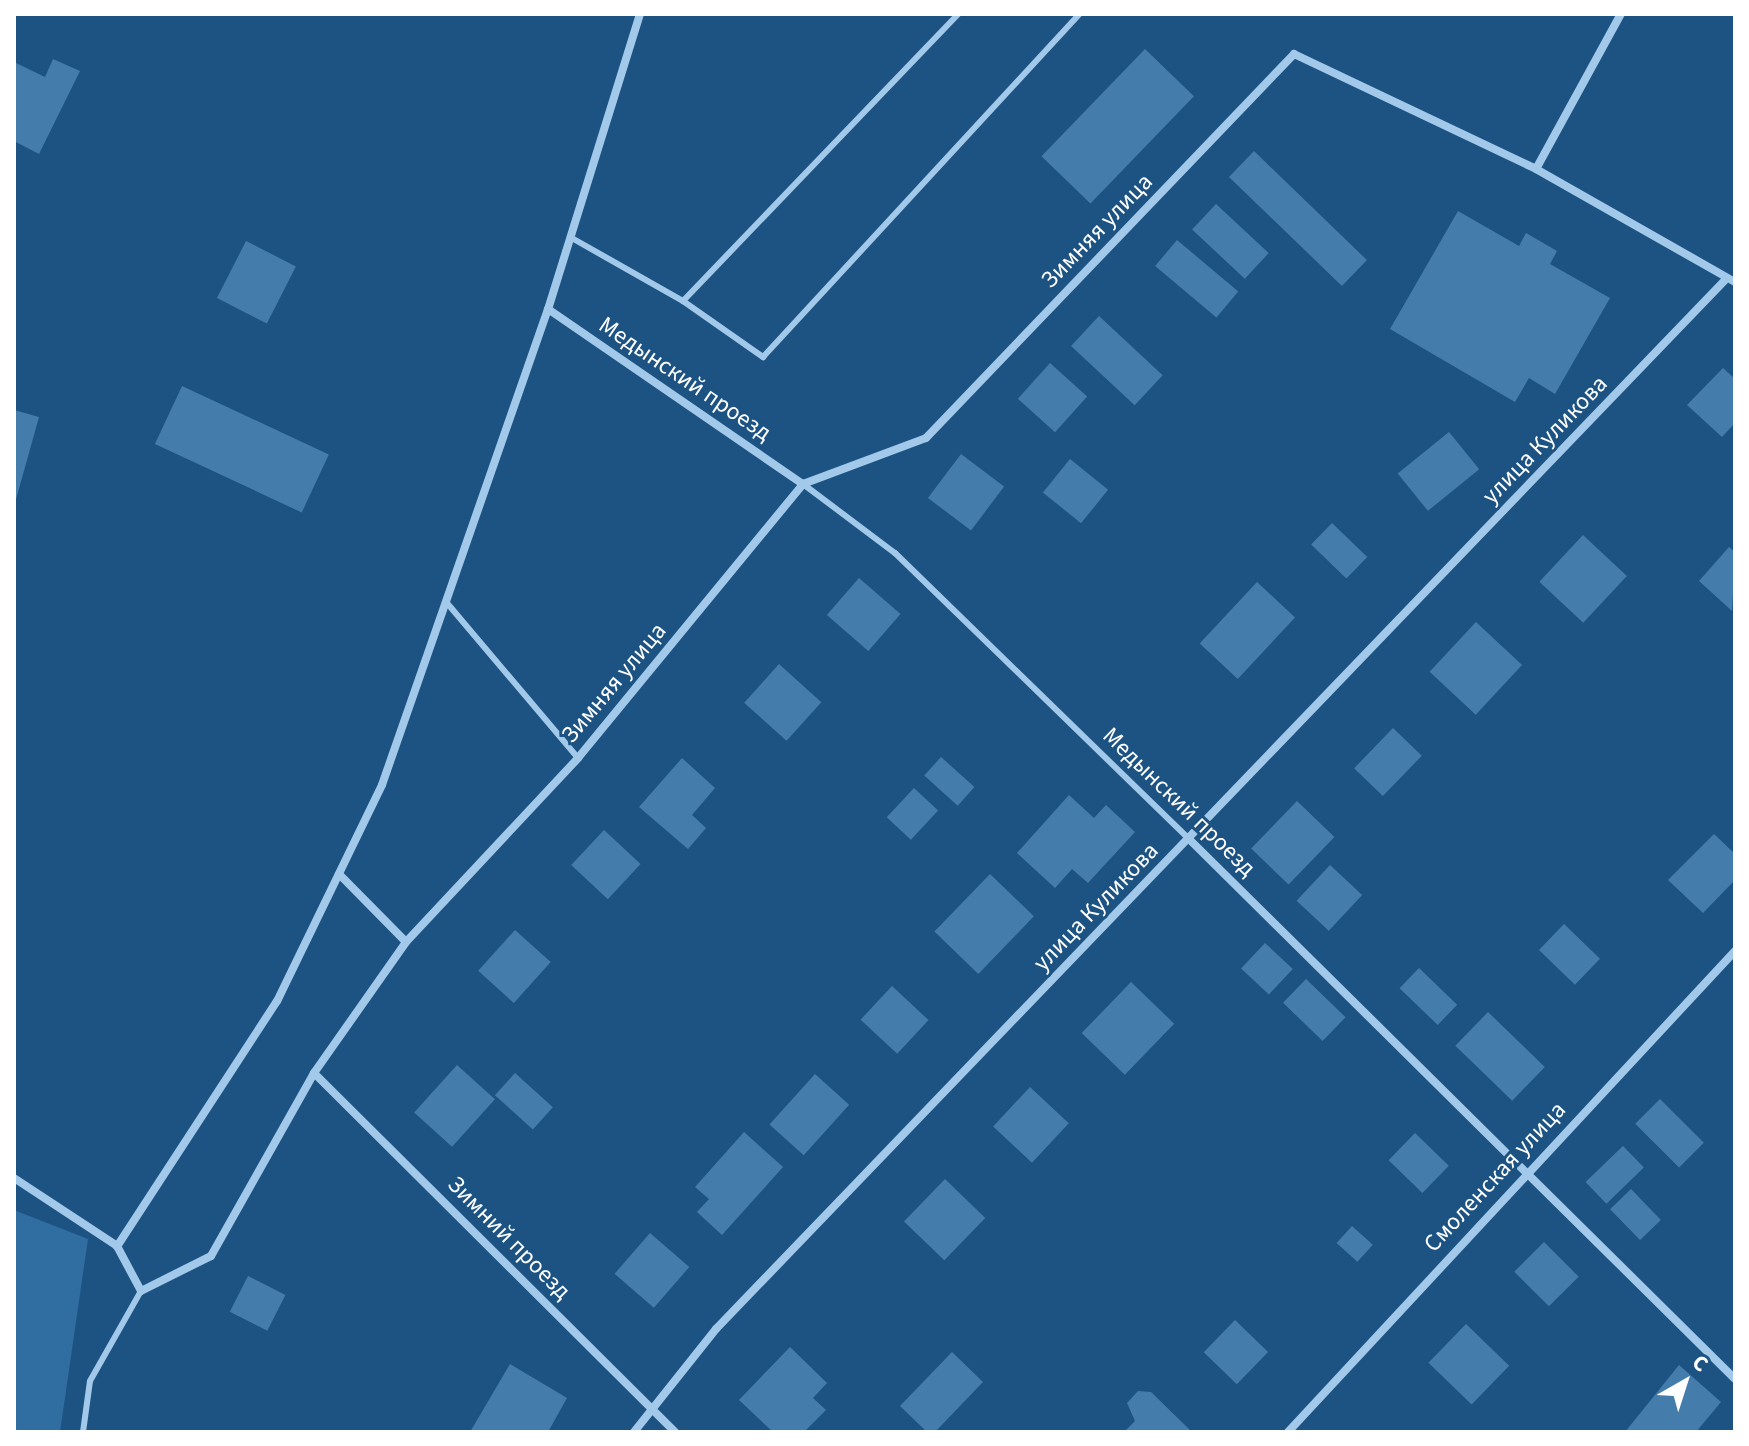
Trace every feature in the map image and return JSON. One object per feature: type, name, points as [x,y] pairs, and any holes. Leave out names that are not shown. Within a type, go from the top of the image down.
[{"type":"street","points":[[117,1246],[277,1001],[382,785],[548,309],[640,14]]},
{"type":"street","points":[[1621,14],[1536,169],[1731,280]]},
{"type":"street","name":"Зимняя улица","points":[[141,1291],[211,1256],[314,1073],[406,942],[578,758],[803,484],[926,438],[1294,54],[1536,169]]},
{"type":"street","name":"улица Куликова","points":[[634,1432],[716,1329],[1731,280]]},
{"type":"street","name":"Медынский проезд","points":[[548,309],[803,484]]},
{"type":"street","name":"Медынский проезд","points":[[1190,840],[1735,1379]]},
{"type":"street","points":[[339,874],[406,942]]},
{"type":"street","name":"Смоленская улица","points":[[1288,1432],[1524,1173],[1735,951]]},
{"type":"street","name":"Зимний проезд","points":[[314,1073],[675,1432]]},
{"type":"street","points":[[14,1178],[117,1246],[141,1291]]},
{"type":"lane","points":[[683,301],[958,14]]},
{"type":"lane","points":[[570,237],[683,301],[763,357],[1080,14]]},
{"type":"lane","name":"Медынский проезд","points":[[803,484],[895,553],[1190,840]]},
{"type":"lane","points":[[447,603],[578,758]]},
{"type":"lane","points":[[83,1432],[90,1381],[141,1291]]},
{"type":"shaded area","points":[[14,1210],[88,1239],[60,1432],[14,1432]]},
{"type":"building","points":[[1145,49],[1194,96],[1090,203],[1041,156]]},
{"type":"building","points":[[53,59],[80,71],[39,154],[14,141],[14,62],[45,77]]},
{"type":"building","points":[[1254,151],[1367,260],[1342,286],[1229,177]]},
{"type":"building","points":[[1216,204],[1269,253],[1245,279],[1192,230]]},
{"type":"building","points":[[1458,211],[1519,246],[1526,233],[1557,251],[1550,264],[1610,298],[1555,394],[1529,378],[1515,402],[1390,329]]},
{"type":"building","points":[[1177,240],[1238,291],[1216,317],[1155,266]]},
{"type":"building","points":[[246,241],[296,266],[267,323],[217,298]]},
{"type":"building","points":[[1099,316],[1163,375],[1135,405],[1071,346]]},
{"type":"building","points":[[1050,363],[1087,396],[1055,432],[1018,399]]},
{"type":"building","points":[[1723,368],[1735,379],[1735,423],[1722,437],[1687,405]]},
{"type":"building","points":[[182,386],[329,454],[302,512],[155,444]]},
{"type":"building","points":[[14,410],[39,417],[15,503],[14,503]]},
{"type":"building","points":[[1449,432],[1479,469],[1428,511],[1398,474]]},
{"type":"building","points":[[961,454],[1004,486],[971,530],[928,498]]},
{"type":"building","points":[[1070,459],[1108,490],[1081,523],[1043,492]]},
{"type":"building","points":[[1332,523],[1367,557],[1346,579],[1311,545]]},
{"type":"building","points":[[1583,535],[1627,576],[1583,623],[1539,582]]},
{"type":"building","points":[[1729,547],[1735,552],[1732,611],[1699,581]]},
{"type":"building","points":[[859,578],[901,614],[868,651],[827,615]]},
{"type":"building","points":[[1257,582],[1295,617],[1238,679],[1200,643]]},
{"type":"building","points":[[1476,622],[1522,665],[1476,715],[1430,672]]},
{"type":"building","points":[[779,664],[821,702],[787,741],[744,703]]},
{"type":"building","points":[[1393,728],[1422,756],[1383,796],[1354,768]]},
{"type":"building","points":[[941,757],[974,787],[958,806],[924,776]]},
{"type":"building","points":[[682,758],[715,788],[692,815],[706,828],[688,849],[639,807]]},
{"type":"building","points":[[914,788],[938,811],[911,840],[887,817]]},
{"type":"building","points":[[1069,795],[1094,818],[1106,805],[1135,832],[1088,883],[1072,869],[1055,888],[1017,853]]},
{"type":"building","points":[[1297,801],[1334,837],[1289,885],[1251,848]]},
{"type":"building","points":[[604,830],[641,864],[608,899],[571,865]]},
{"type":"building","points":[[1714,834],[1735,854],[1735,880],[1703,913],[1668,880]]},
{"type":"building","points":[[1330,865],[1362,895],[1329,931],[1297,901]]},
{"type":"building","points":[[990,874],[1034,916],[978,974],[934,932]]},
{"type":"building","points":[[1564,924],[1600,959],[1575,985],[1539,950]]},
{"type":"building","points":[[515,930],[551,962],[514,1003],[478,971]]},
{"type":"building","points":[[1265,943],[1293,969],[1269,995],[1241,969]]},
{"type":"building","points":[[1419,968],[1457,1005],[1438,1025],[1400,988]]},
{"type":"building","points":[[1306,979],[1346,1017],[1323,1041],[1283,1003]]},
{"type":"building","points":[[1131,982],[1174,1024],[1125,1075],[1082,1033]]},
{"type":"building","points":[[892,986],[929,1020],[897,1054],[861,1020]]},
{"type":"building","points":[[1488,1012],[1545,1067],[1512,1101],[1455,1046]]},
{"type":"building","points":[[457,1065],[495,1099],[452,1147],[414,1113]]},
{"type":"building","points":[[515,1073],[553,1107],[533,1129],[495,1095]]},
{"type":"building","points":[[815,1074],[849,1105],[804,1155],[769,1125]]},
{"type":"building","points":[[1030,1087],[1069,1123],[1032,1163],[993,1126]]},
{"type":"building","points":[[1660,1099],[1704,1143],[1679,1168],[1635,1124]]},
{"type":"building","points":[[744,1132],[783,1167],[722,1235],[697,1212],[709,1199],[695,1187]]},
{"type":"building","points":[[1415,1133],[1449,1166],[1422,1193],[1389,1160]]},
{"type":"building","points":[[1623,1146],[1644,1168],[1606,1204],[1586,1182]]},
{"type":"building","points":[[945,1179],[985,1218],[944,1260],[904,1221]]},
{"type":"building","points":[[1631,1189],[1661,1220],[1640,1240],[1610,1209]]},
{"type":"building","points":[[1352,1226],[1373,1245],[1357,1262],[1337,1243]]},
{"type":"building","points":[[650,1233],[689,1267],[654,1308],[615,1274]]},
{"type":"building","points":[[1544,1242],[1579,1277],[1549,1306],[1514,1272]]},
{"type":"building","points":[[248,1276],[285,1295],[267,1331],[230,1312]]},
{"type":"building","points":[[1235,1320],[1268,1352],[1237,1384],[1204,1352]]},
{"type":"building","points":[[1466,1324],[1509,1366],[1472,1405],[1428,1363]]},
{"type":"building","points":[[790,1347],[827,1383],[813,1398],[826,1410],[804,1432],[773,1432],[739,1400]]},
{"type":"building","points":[[952,1352],[983,1382],[935,1432],[927,1432],[900,1406]]},
{"type":"building","points":[[510,1364],[567,1398],[548,1432],[470,1432]]},
{"type":"building","points":[[1679,1365],[1721,1402],[1696,1432],[1625,1432]]},
{"type":"building","points":[[1138,1391],[1151,1392],[1192,1432],[1124,1432],[1135,1421],[1127,1403]]}]
